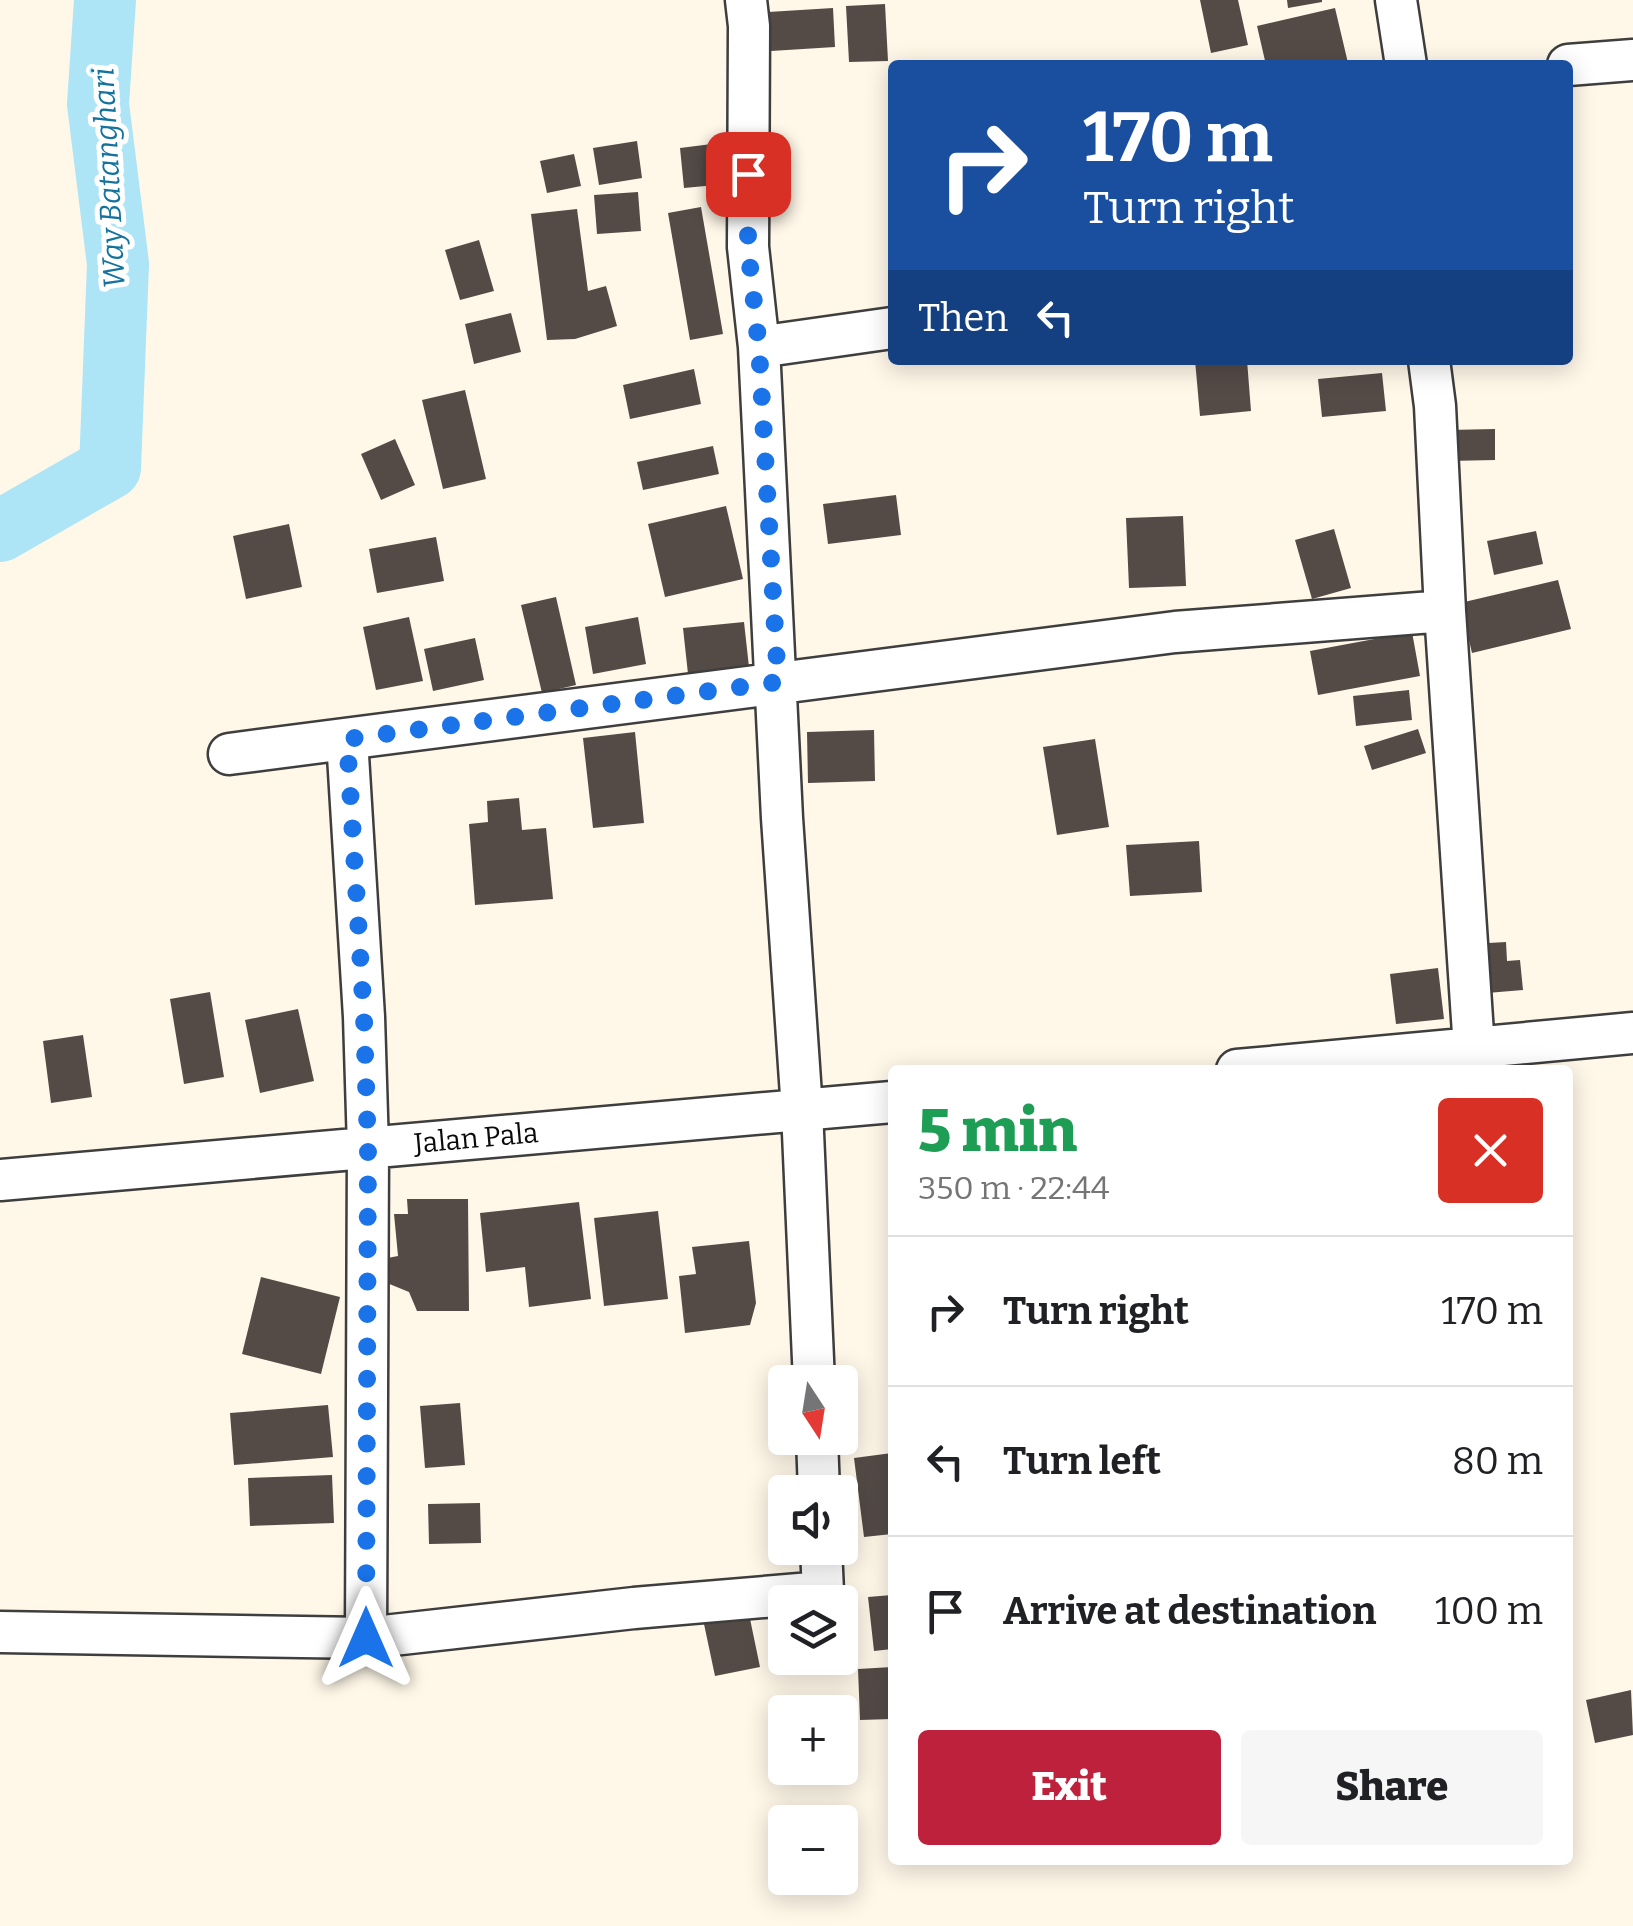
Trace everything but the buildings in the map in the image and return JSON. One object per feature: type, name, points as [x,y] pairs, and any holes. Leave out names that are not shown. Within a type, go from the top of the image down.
[{"type":"street","points":[[746,0],[748,247],[759,348],[813,1365]]},
{"type":"street","points":[[1396,0],[1405,60]]},
{"type":"street","points":[[1573,65],[1633,60]]},
{"type":"street","points":[[759,348],[888,329]]},
{"type":"street","points":[[1431,365],[1474,1049]]},
{"type":"street","points":[[229,754],[1175,632],[1445,612]]},
{"type":"street","points":[[347,739],[368,1148],[366,1638]]},
{"type":"street","points":[[1293,1065],[1633,1032]]},
{"type":"street","name":"Jalan Pala","points":[[0,1180],[888,1102]]},
{"type":"street","points":[[0,1632],[366,1638],[634,1608],[823,1592],[822,1565]]},
{"type":"waterway","name":"Way Batanghari","points":[[0,531],[110,468],[118,264],[98,104],[105,0]]},
{"type":"route","points":[[366,1638],[368,1148],[347,739],[778,682],[759,348],[748,247],[748,174]]}]
